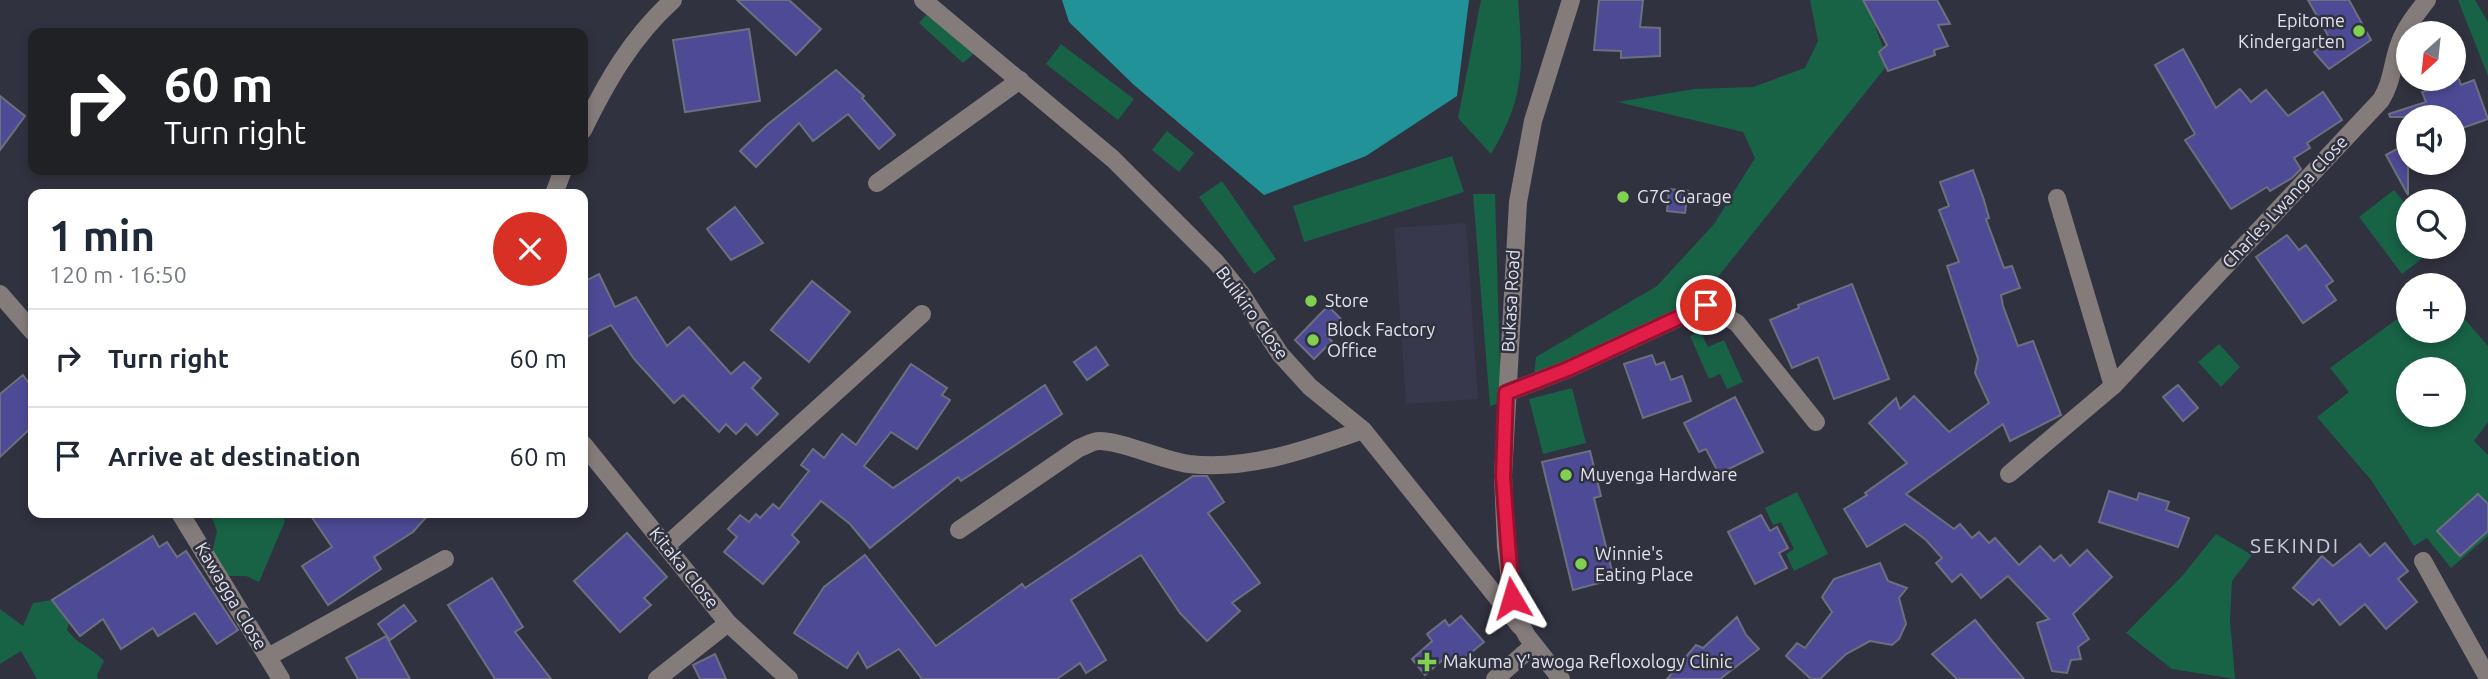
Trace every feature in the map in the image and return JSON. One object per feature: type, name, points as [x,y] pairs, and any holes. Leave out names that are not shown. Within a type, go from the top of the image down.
[{"type":"street","points":[[588,120],[618,62],[653,18],[673,0]]},
{"type":"street","name":"Bulikiro Close","points":[[923,0],[1113,159],[1216,262],[1240,292],[1280,354],[1310,387],[1363,430],[1520,626]]},
{"type":"street","name":"Bukasa Road","points":[[1561,679],[1520,626],[1514,612],[1506,547],[1503,476],[1517,216],[1527,147],[1571,0]]},
{"type":"street","name":"Charles Lwanga Close","points":[[2009,474],[2113,386],[2381,100],[2390,85],[2399,43],[2410,21],[2427,0]]},
{"type":"street","points":[[877,183],[1020,79]]},
{"type":"street","points":[[2057,198],[2113,386]]},
{"type":"street","points":[[0,293],[28,326]]},
{"type":"street","points":[[1506,393],[1568,369],[1706,305],[1737,323],[1816,422]]},
{"type":"street","points":[[666,547],[922,314]]},
{"type":"street","points":[[958,530],[1079,448],[1098,441],[1189,464],[1223,465],[1257,461],[1315,447],[1363,430]]},
{"type":"street","name":"Kitaka Close","points":[[588,450],[728,622],[657,679]]},
{"type":"street","name":"Kawagga Close","points":[[183,518],[281,679]]},
{"type":"street","points":[[268,657],[445,559]]},
{"type":"street","points":[[2423,561],[2488,678]]},
{"type":"street","points":[[728,622],[789,679]]},
{"type":"street","points":[[1495,679],[1534,645]]},
{"type":"shaded area","points":[[1466,223],[1478,399],[1406,404],[1394,228]]},
{"type":"green space","points":[[1481,0],[1518,0],[1520,23],[1520,80],[1511,115],[1491,154],[1458,118]]},
{"type":"green space","points":[[1810,0],[1881,0],[1876,29],[1889,63],[1701,298],[1534,376],[1536,357],[1657,286],[1714,224],[1755,158],[1743,132],[1618,102],[1694,89],[1753,87],[1805,68],[1818,41]]},
{"type":"green space","points":[[2458,0],[2475,0],[2488,22],[2488,76]]},
{"type":"green space","points":[[926,15],[978,50],[963,63],[919,23]]},
{"type":"green space","points":[[1061,44],[1134,99],[1118,120],[1046,64]]},
{"type":"green space","points":[[1167,131],[1194,153],[1179,172],[1152,150]]},
{"type":"green space","points":[[1452,156],[1464,192],[1304,242],[1293,206]]},
{"type":"green space","points":[[1222,181],[1276,259],[1254,274],[1199,197]]},
{"type":"green space","points":[[2394,190],[2396,259],[2421,259],[2401,273],[2359,217]]},
{"type":"green space","points":[[1473,194],[1495,194],[1501,403],[1490,406]]},
{"type":"green space","points":[[2396,320],[2396,343],[2466,343],[2466,321],[2488,346],[2488,422],[2474,441],[2488,455],[2488,536],[2451,568],[2427,538],[2414,546],[2371,480],[2317,417],[2349,392],[2330,368]]},
{"type":"green space","points":[[1701,332],[1708,347],[1724,340],[1743,382],[1727,389],[1720,374],[1709,379],[1690,336]]},
{"type":"green space","points":[[2219,344],[2240,367],[2221,387],[2198,362]]},
{"type":"green space","points":[[1572,388],[1586,443],[1543,454],[1529,399]]},
{"type":"green space","points":[[1797,492],[1828,554],[1794,571],[1786,554],[1794,549],[1781,522],[1773,525],[1765,508]]},
{"type":"green space","points":[[212,518],[283,518],[285,521],[259,582],[246,576],[219,576],[210,562],[217,531]]},
{"type":"green space","points":[[2216,534],[2252,555],[2232,581],[2230,619],[2235,679],[2172,669],[2126,633],[2183,575]]},
{"type":"green space","points":[[52,600],[69,622],[67,630],[71,635],[104,661],[97,675],[98,679],[37,679],[21,651],[0,664],[0,609],[23,626],[33,603]]},
{"type":"water","points":[[1062,0],[1469,0],[1457,96],[1366,156],[1264,195],[1134,85],[1069,22]]},
{"type":"building","points":[[737,0],[789,0],[821,29],[796,55]]},
{"type":"building","points":[[1599,0],[1643,0],[1640,27],[1660,28],[1660,56],[1621,58],[1621,51],[1594,50]]},
{"type":"building","points":[[1863,0],[1937,0],[1950,24],[1938,25],[1948,46],[1934,50],[1935,55],[1888,71],[1879,52],[1887,45]]},
{"type":"building","points":[[2308,0],[2349,0],[2371,40],[2329,69],[2314,52],[2330,39]]},
{"type":"building","points":[[749,29],[760,101],[685,112],[673,40]]},
{"type":"building","points":[[2183,49],[2216,108],[2240,89],[2251,102],[2266,90],[2288,116],[2323,92],[2342,120],[2307,143],[2310,148],[2294,158],[2301,169],[2292,178],[2270,191],[2267,187],[2231,209],[2185,140],[2195,134],[2155,65]]},
{"type":"building","points":[[836,70],[864,96],[862,98],[895,135],[879,149],[848,114],[813,141],[799,123],[756,167],[740,151],[767,125]]},
{"type":"building","points":[[2474,80],[2488,119],[2466,127],[2466,105],[2417,105],[2426,102],[2422,92],[2466,91],[2466,83]]},
{"type":"building","points":[[0,96],[25,116],[0,150]]},
{"type":"building","points":[[2396,150],[2396,173],[2386,155]]},
{"type":"building","points":[[1973,170],[1989,218],[1986,219],[2004,268],[2012,266],[2020,288],[2001,295],[2003,306],[2018,346],[2033,341],[2061,415],[2010,441],[2003,424],[1906,494],[1954,529],[1960,524],[1972,538],[1979,532],[1989,543],[1995,538],[2019,565],[2040,546],[2054,561],[2061,555],[2070,566],[2087,550],[2112,577],[2073,614],[2089,639],[2078,647],[2081,659],[2071,660],[2067,673],[2052,671],[2037,623],[2049,619],[2008,576],[1981,598],[1961,574],[1952,582],[1936,563],[1942,558],[1926,540],[1905,524],[1867,547],[1844,509],[1867,495],[1865,493],[1907,463],[1869,423],[1896,398],[1900,409],[1914,396],[1949,432],[1989,403],[1975,373],[1978,359],[1947,266],[1959,262],[1939,210],[1949,206],[1940,182]]},
{"type":"building","points":[[2397,175],[2408,175],[2408,189],[2405,189]]},
{"type":"building","points":[[1669,189],[1688,191],[1685,213],[1667,211]]},
{"type":"building","points":[[735,207],[763,243],[731,260],[707,229]]},
{"type":"building","points":[[2287,235],[2299,250],[2306,245],[2333,281],[2326,286],[2336,300],[2303,323],[2256,257]]},
{"type":"building","points":[[599,274],[615,307],[636,297],[667,346],[689,327],[731,374],[744,362],[761,378],[752,388],[778,414],[757,435],[746,424],[736,434],[726,424],[719,432],[683,395],[674,403],[634,359],[611,325],[588,336],[588,280]]},
{"type":"building","points":[[812,281],[850,312],[809,362],[771,330]]},
{"type":"building","points":[[1852,284],[1889,379],[1834,399],[1818,357],[1792,368],[1770,320],[1799,308],[1798,305]]},
{"type":"building","name":"Block Factory Office","points":[[1328,306],[1341,319],[1326,335],[1332,341],[1314,359],[1295,340]]},
{"type":"building","points":[[1096,347],[1108,365],[1087,380],[1074,362]]},
{"type":"building","points":[[1652,355],[1656,365],[1664,362],[1671,380],[1682,376],[1691,401],[1643,418],[1624,364]]},
{"type":"building","points":[[911,364],[947,388],[942,395],[950,400],[917,449],[891,432],[864,466],[893,488],[1045,385],[1062,414],[961,481],[958,477],[870,548],[850,524],[821,501],[792,535],[799,542],[763,584],[724,552],[737,537],[728,529],[740,515],[749,522],[756,514],[760,518],[773,504],[779,509],[809,471],[801,465],[813,449],[824,458],[842,434],[856,445]]},
{"type":"building","points":[[23,375],[28,382],[28,431],[0,457],[0,394]]},
{"type":"building","points":[[2178,385],[2198,408],[2183,421],[2163,397]]},
{"type":"building","points":[[1735,397],[1763,452],[1719,474],[1706,449],[1699,452],[1684,423]]},
{"type":"building","points":[[1590,451],[1601,496],[1594,498],[1614,579],[1573,590],[1542,462]]},
{"type":"building","points":[[1193,476],[1207,476],[1224,502],[1208,513],[1260,583],[1232,603],[1240,611],[1207,641],[1180,613],[1141,555],[1071,600],[1106,660],[1086,673],[1080,663],[1057,679],[922,679],[899,649],[867,668],[858,652],[847,668],[794,633],[824,587],[865,555],[936,646],[1022,584],[1025,588]]},
{"type":"building","points":[[2109,491],[2137,500],[2139,493],[2169,502],[2166,510],[2189,518],[2178,547],[2099,522]]},
{"type":"building","points":[[2478,494],[2488,504],[2488,531],[2460,556],[2437,531]]},
{"type":"building","points":[[1761,515],[1770,531],[1777,527],[1788,548],[1779,553],[1787,568],[1755,584],[1728,532]]},
{"type":"building","points":[[312,518],[426,518],[413,532],[374,557],[381,569],[328,605],[302,566],[332,547]]},
{"type":"building","points":[[627,533],[667,577],[644,598],[651,605],[620,632],[574,581]]},
{"type":"building","points":[[153,536],[159,547],[167,542],[177,557],[186,551],[238,630],[217,644],[195,613],[158,636],[153,628],[121,649],[103,619],[80,636],[52,600]]},
{"type":"building","points":[[2385,543],[2408,571],[2398,579],[2417,602],[2386,629],[2365,604],[2340,625],[2319,599],[2313,605],[2293,588],[2322,556],[2333,566],[2360,544],[2370,556]]},
{"type":"building","points":[[1880,563],[1888,581],[1907,588],[1899,598],[1906,624],[1899,639],[1892,645],[1870,641],[1846,654],[1820,679],[1811,679],[1786,656],[1797,643],[1805,648],[1832,612],[1822,597],[1834,579]]},
{"type":"building","points":[[492,578],[523,627],[515,632],[551,679],[495,679],[448,605]]},
{"type":"building","points":[[404,605],[416,621],[390,640],[378,624]]},
{"type":"building","points":[[1461,616],[1484,642],[1454,667],[1446,657],[1425,675],[1412,659],[1432,641],[1427,634],[1445,620],[1449,626]]},
{"type":"building","points":[[1737,617],[1746,635],[1759,649],[1720,679],[1667,679],[1696,645],[1703,648]]},
{"type":"building","points":[[1975,620],[2024,679],[1957,679],[1932,654]]},
{"type":"building","points":[[386,636],[410,679],[358,679],[346,658]]},
{"type":"building","points":[[715,654],[726,679],[700,679],[693,665]]},
{"type":"place","name":"Epitome Kindergarten","points":[[2359,31]]},
{"type":"place","name":"G7C Garage","points":[[1623,197]]},
{"type":"place","name":"Store","points":[[1311,301]]},
{"type":"place","name":"Block Factory Office","points":[[1313,340]]},
{"type":"place","name":"Muyenga Hardware","points":[[1566,475]]},
{"type":"place","name":"Winnie's Eating Place","points":[[1581,564]]},
{"type":"place","name":"Makuma Y'awoga Refloxology Clinic","points":[[1427,662]]},
{"type":"district","name":"SEKINDI","points":[[2295,546]]},
{"type":"route","points":[[1512,598],[1506,547],[1503,476],[1506,393],[1568,369],[1706,305]]}]
